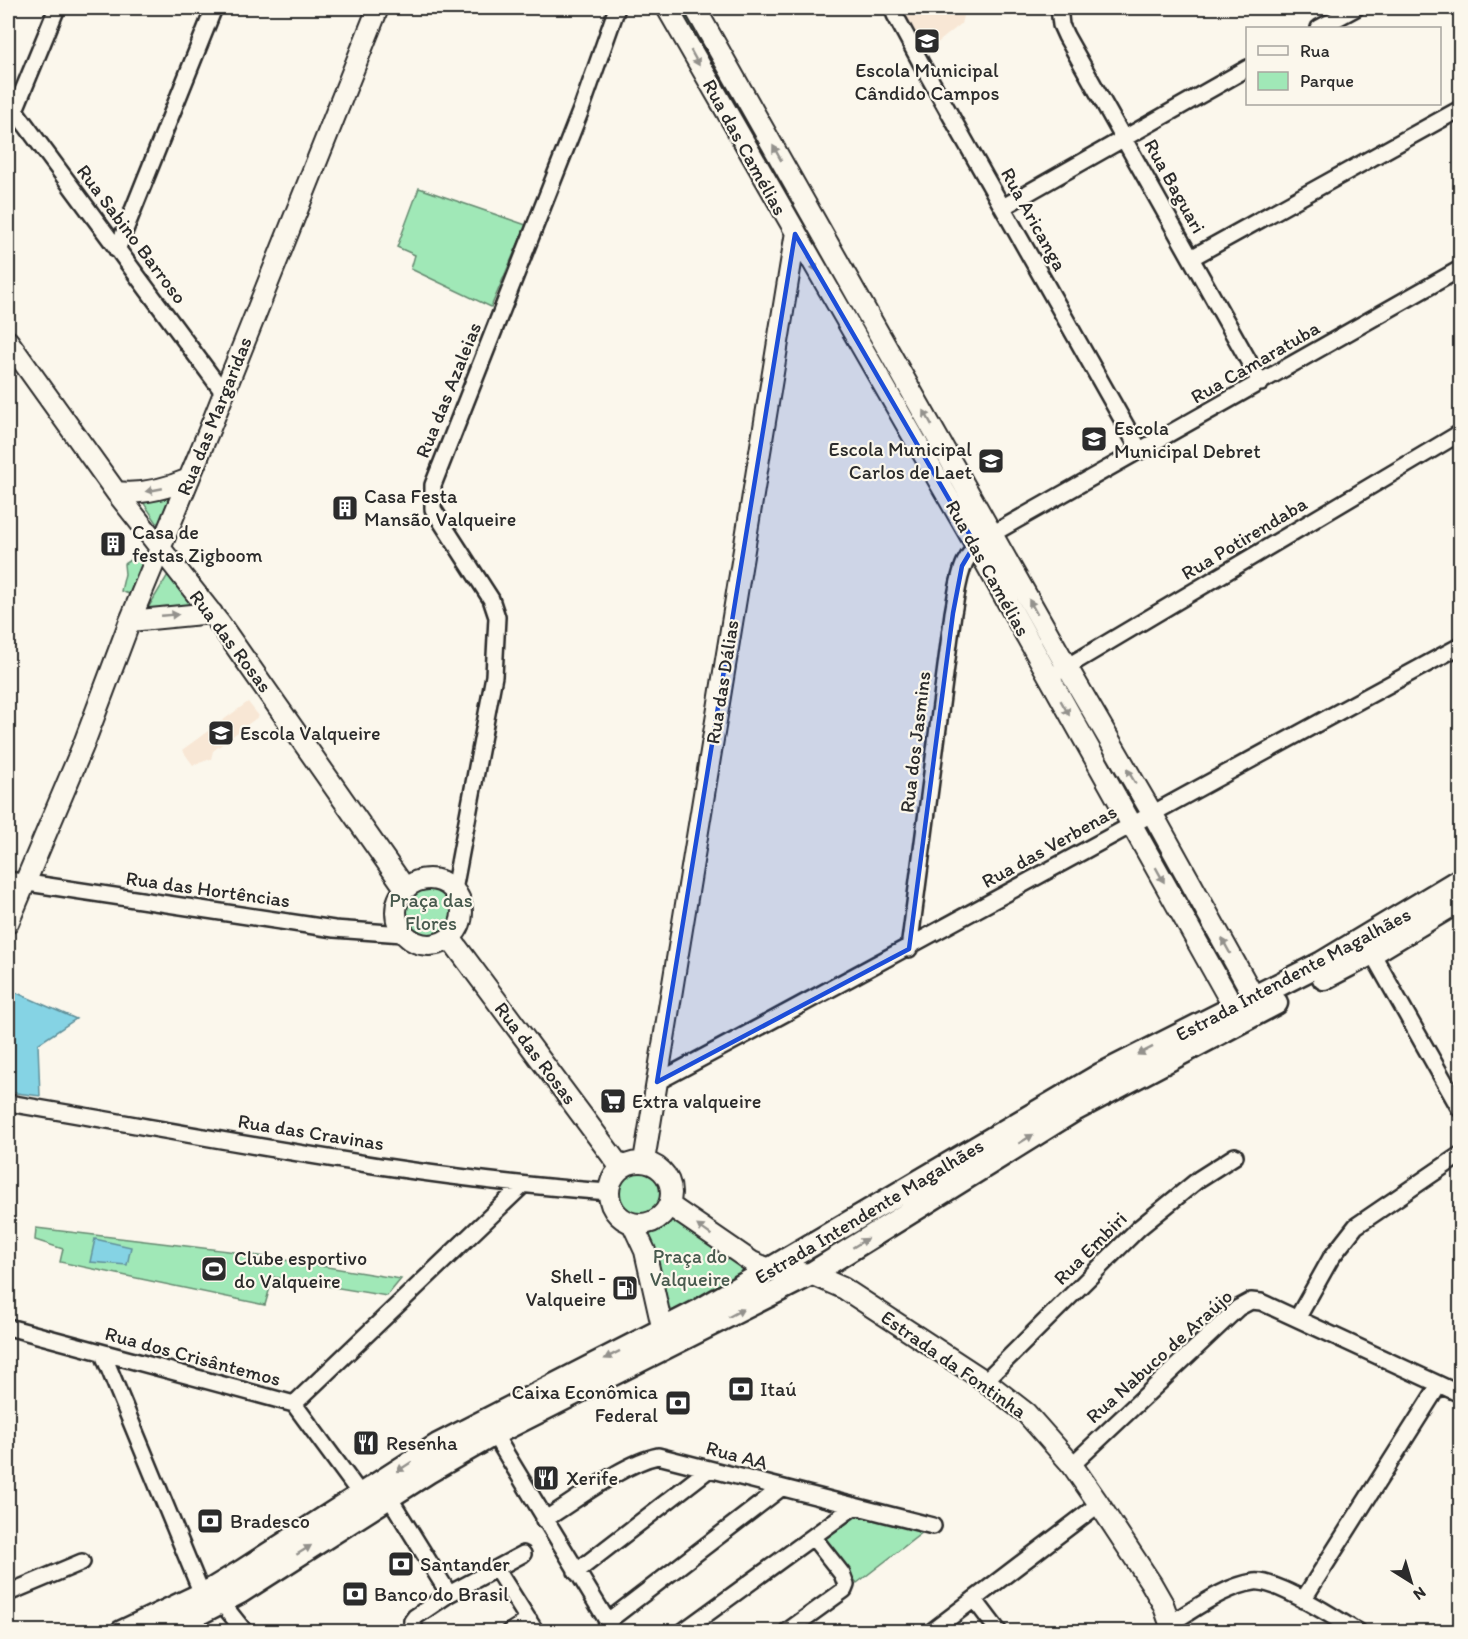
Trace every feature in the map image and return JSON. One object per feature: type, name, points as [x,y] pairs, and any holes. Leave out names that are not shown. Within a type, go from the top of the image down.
[{"type":"main road","name":"Estrada Intendente Magalhães","points":[[122,1632],[212,1598],[494,1434],[674,1334],[772,1270],[1037,1110],[1233,1006],[1322,963],[1461,880]]},
{"type":"main road","name":"Estrada Intendente Magalhães","points":[[163,1632],[212,1598],[254,1564],[458,1434],[674,1334],[811,1274],[1076,1109],[1372,953],[1461,900]]},
{"type":"street","points":[[11,105],[57,8]]},
{"type":"street","points":[[117,250],[214,8]]},
{"type":"street","name":"Rua das Margaridas","points":[[8,923],[16,881],[83,746],[130,621],[378,8]]},
{"type":"street","name":"Rua das Camélias","points":[[667,8],[975,544],[1233,1006]]},
{"type":"street","name":"Rua das Camélias","points":[[695,8],[1254,997]]},
{"type":"street","name":"Rua Aricanga","points":[[894,8],[895,15],[921,63],[1140,451]]},
{"type":"street","name":"Rua Baguari","points":[[1059,8],[1061,25],[1066,36],[1261,383]]},
{"type":"street","points":[[1321,27],[1356,8]]},
{"type":"street","name":"Rua das Azaleias","points":[[454,890],[494,676],[497,617],[491,599],[433,509],[433,485],[582,107],[618,9]]},
{"type":"street","points":[[1003,207],[1246,69]]},
{"type":"street","name":"Rua Sabino Barroso","points":[[11,105],[223,392]]},
{"type":"street","points":[[1191,258],[1461,110]]},
{"type":"street","name":"Rua das Dálias","points":[[644,1161],[795,234],[805,204]]},
{"type":"street","name":"Rua Camaratuba","points":[[975,544],[1461,269]]},
{"type":"street","name":"Rua das Rosas","points":[[8,341],[116,492],[212,613],[277,702],[405,888]]},
{"type":"street","name":"Rua Potirendaba","points":[[1048,678],[1461,433]]},
{"type":"street","points":[[116,492],[138,493],[158,490],[189,479]]},
{"type":"street","name":"Rua dos Jasmins","points":[[909,949],[953,613],[962,566],[975,544]]},
{"type":"street","points":[[130,621],[191,613],[212,613]]},
{"type":"street","name":"Rua das Verbenas","points":[[657,1082],[909,949],[1152,813],[1461,646]]},
{"type":"street","points":[[425,879],[436,879],[454,890],[461,902],[462,915],[459,927],[450,938],[441,943],[421,945],[403,934],[397,923],[395,911],[398,899],[405,888],[425,879]]},
{"type":"street","name":"Rua das Hortências","points":[[16,881],[334,929],[403,934]]},
{"type":"street","name":"Rua das Rosas","points":[[450,938],[621,1168]]},
{"type":"street","points":[[1372,953],[1461,1110]]},
{"type":"street","name":"Rua das Cravinas","points":[[8,1102],[522,1186],[609,1192]]},
{"type":"street","points":[[1298,1317],[1331,1258],[1356,1226],[1461,1155]]},
{"type":"street","name":"Rua Embiri","points":[[985,1381],[1139,1228],[1199,1179],[1235,1156]]},
{"type":"street","points":[[644,1161],[659,1167],[669,1180],[672,1188],[669,1205],[658,1219],[650,1223],[632,1223],[624,1220],[612,1208],[610,1183],[621,1168],[644,1161]]},
{"type":"street","points":[[294,1404],[522,1186]]},
{"type":"street","points":[[669,1205],[739,1255],[772,1270]]},
{"type":"street","points":[[632,1223],[645,1251],[674,1334]]},
{"type":"street","name":"Estrada da Fontinha","points":[[772,1270],[811,1274],[871,1305],[985,1381],[1026,1413],[1072,1465],[1099,1504],[1151,1583],[1172,1627]]},
{"type":"street","name":"Rua Nabuco de Araújo","points":[[1072,1465],[1242,1305],[1256,1300],[1298,1317],[1461,1394]]},
{"type":"street","name":"Rua dos Crisântemos","points":[[8,1327],[294,1404],[361,1495]]},
{"type":"street","points":[[103,1354],[212,1598],[245,1632]]},
{"type":"street","points":[[1303,1600],[1440,1385]]},
{"type":"street","points":[[494,1434],[544,1520],[611,1626],[781,1488]]},
{"type":"street","name":"Rua AA","points":[[544,1520],[648,1458],[658,1456],[933,1526]]},
{"type":"street","points":[[576,1572],[708,1470]]},
{"type":"street","points":[[389,1497],[448,1594]]},
{"type":"street","points":[[931,1632],[1099,1504]]},
{"type":"street","points":[[682,1632],[855,1506]]},
{"type":"street","points":[[786,1632],[844,1590],[846,1585],[842,1574],[813,1537]]},
{"type":"street","points":[[416,1632],[412,1621],[415,1617],[448,1594],[497,1570],[523,1554]]},
{"type":"street","points":[[8,1593],[82,1562]]},
{"type":"street","points":[[497,1570],[532,1626],[510,1632]]},
{"type":"street","points":[[1172,1627],[1227,1592],[1256,1581],[1269,1583],[1358,1632]]},
{"type":"street","points":[[974,1599],[999,1632]]},
{"type":"highlighted area","points":[[795,234],[975,544],[962,566],[953,613],[909,949],[657,1082],[668,1019]]},
{"type":"shaded area","name":"Escola Municipal Cândido Campos","points":[[902,8],[965,8],[961,24],[920,57]]},
{"type":"shaded area","name":"Escola Valqueire","points":[[248,702],[259,716],[213,751],[211,759],[193,765],[182,750]]},
{"type":"green space","points":[[672,8],[688,8],[796,204],[793,207]]},
{"type":"green space","points":[[419,188],[526,225],[491,307],[411,269],[415,255],[397,247]]},
{"type":"green space","points":[[173,496],[159,526],[143,502]]},
{"type":"green space","points":[[138,555],[154,565],[139,598],[121,591],[125,574],[124,564]]},
{"type":"green space","points":[[169,573],[191,604],[145,613]]},
{"type":"green space","points":[[1066,681],[1139,805],[1132,809],[1063,682]]},
{"type":"green space","points":[[1149,824],[1240,987],[1232,990],[1144,826]]},
{"type":"green space","name":"Praça das Flores","points":[[423,881],[438,882],[451,888],[458,905],[456,923],[451,934],[434,943],[406,927],[405,922],[404,908],[408,889]]},
{"type":"green space","name":"Praça do Valqueire","points":[[638,1168],[658,1178],[664,1200],[747,1272],[670,1319],[629,1217],[618,1196],[618,1188],[623,1176]]},
{"type":"green space","name":"Clube esportivo do Valqueire","points":[[36,1228],[228,1251],[401,1279],[387,1296],[273,1277],[265,1305],[60,1262],[63,1249],[35,1240]]},
{"type":"green space","points":[[855,1510],[928,1528],[857,1583],[821,1537]]},
{"type":"water","points":[[8,989],[76,1019],[38,1044],[40,1096],[8,1092]]},
{"type":"water","points":[[95,1239],[131,1247],[127,1265],[90,1262]]},
{"type":"place","name":"Escola Municipal Cândido Campos","points":[[927,41]]},
{"type":"place","name":"Escola Municipal Debret","points":[[1094,439]]},
{"type":"place","name":"Escola Municipal Carlos de Laet","points":[[991,461]]},
{"type":"place","name":"Casa Festa Mansão Valqueire","points":[[345,508]]},
{"type":"place","name":"Casa de festas Zigboom","points":[[113,544]]},
{"type":"place","name":"Escola Valqueire","points":[[221,733]]},
{"type":"place","name":"Extra valqueire","points":[[613,1101]]},
{"type":"place","name":"Clube esportivo do Valqueire","points":[[214,1269]]},
{"type":"place","name":"Shell - Valqueire","points":[[625,1288]]},
{"type":"place","name":"Itaú","points":[[741,1389]]},
{"type":"place","name":"Caixa Econômica Federal","points":[[678,1403]]},
{"type":"place","name":"Resenha","points":[[366,1443]]},
{"type":"place","name":"Xerife","points":[[546,1478]]},
{"type":"place","name":"Bradesco","points":[[210,1521]]},
{"type":"place","name":"Santander","points":[[401,1564]]},
{"type":"place","name":"Banco do Brasil","points":[[355,1594]]}]
